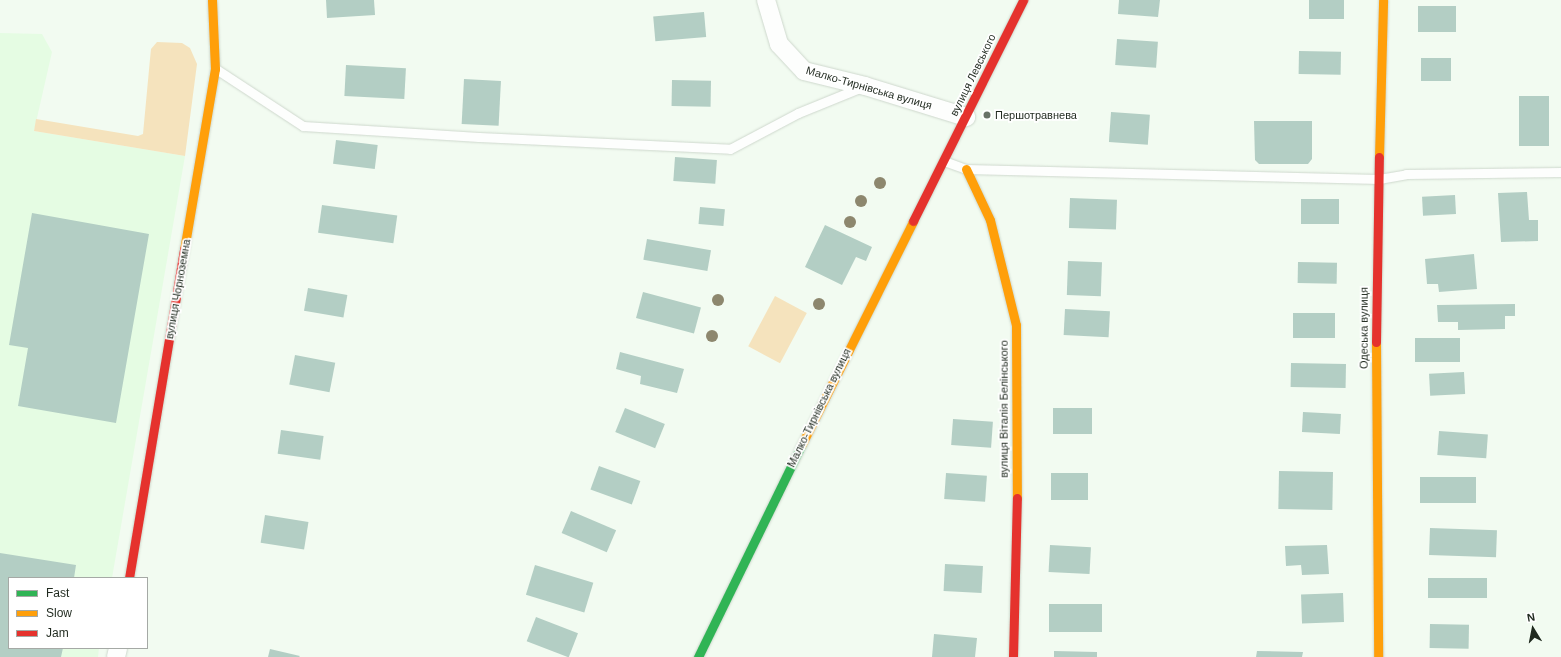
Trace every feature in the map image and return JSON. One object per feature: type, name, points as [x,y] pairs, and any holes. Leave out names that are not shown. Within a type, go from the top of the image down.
[{"type":"street","name":"вулиця Чорноземна","points":[[129,577],[215,68],[212,0]]},
{"type":"street","name":"Малко-Тирнівська вулиця","points":[[766,0],[779,44],[804,71],[865,86],[966,117]]},
{"type":"street","name":"вулиця Левського","points":[[944,160],[1023,0]]},
{"type":"street","name":"Одеська вулиця","points":[[1378,657],[1375,384],[1383,0]]},
{"type":"street","name":"Малко-Тирнівська вулиця","points":[[698,657],[853,340],[944,160]]},
{"type":"street","name":"вулиця Віталія Белінського","points":[[966,170],[990,220],[1003,267],[1016,325],[1016,507],[1013,657]]},
{"type":"lane","points":[[215,68],[303,126],[730,150],[798,113],[865,86]]},
{"type":"lane","points":[[944,160],[966,170],[1379,179],[1406,174],[1561,172]]},
{"type":"shaded area","points":[[0,33],[42,34],[52,52],[34,131],[185,156],[112,577],[8,577],[8,649],[99,649],[98,657],[0,657]]},
{"type":"shaded area","points":[[157,42],[182,43],[190,48],[197,64],[185,156],[34,131],[36,119],[138,136],[143,134],[151,49]]},
{"type":"shaded area","points":[[775,296],[807,313],[780,363],[748,346]]},
{"type":"building","points":[[326,0],[374,0],[375,15],[327,18]]},
{"type":"building","points":[[1119,0],[1160,0],[1158,17],[1118,14]]},
{"type":"building","points":[[1309,0],[1344,0],[1344,19],[1309,19]]},
{"type":"building","points":[[1418,6],[1456,6],[1456,32],[1418,32]]},
{"type":"building","points":[[704,12],[706,37],[655,41],[653,16]]},
{"type":"building","points":[[1117,39],[1158,42],[1156,68],[1115,65]]},
{"type":"building","points":[[1299,51],[1341,52],[1341,75],[1299,74]]},
{"type":"building","points":[[1421,58],[1451,58],[1451,81],[1421,81]]},
{"type":"building","points":[[346,65],[406,68],[404,99],[344,96]]},
{"type":"building","points":[[464,79],[501,81],[499,126],[462,124]]},
{"type":"building","points":[[672,80],[711,81],[711,107],[672,106]]},
{"type":"building","points":[[1519,96],[1549,96],[1549,146],[1519,146]]},
{"type":"building","points":[[1111,112],[1150,115],[1148,145],[1109,142]]},
{"type":"building","points":[[1254,121],[1312,121],[1312,159],[1308,164],[1259,164],[1255,160]]},
{"type":"building","points":[[336,140],[378,145],[375,169],[333,164]]},
{"type":"building","points":[[675,157],[717,160],[715,184],[673,181]]},
{"type":"building","points":[[1527,192],[1529,220],[1538,220],[1538,241],[1501,242],[1498,193]]},
{"type":"building","points":[[1455,195],[1456,214],[1423,216],[1422,197]]},
{"type":"building","points":[[1070,198],[1117,200],[1116,230],[1069,228]]},
{"type":"building","points":[[1301,199],[1339,199],[1339,224],[1301,224]]},
{"type":"building","points":[[322,205],[397,216],[393,243],[318,233]]},
{"type":"building","points":[[700,207],[725,209],[723,226],[699,224]]},
{"type":"building","points":[[32,213],[149,234],[116,423],[18,406],[28,348],[9,345]]},
{"type":"building","points":[[825,225],[872,247],[866,261],[856,257],[842,285],[805,267]]},
{"type":"building","points":[[647,239],[711,250],[707,271],[643,260]]},
{"type":"building","points":[[1474,254],[1477,289],[1439,292],[1438,284],[1427,284],[1425,259]]},
{"type":"building","points":[[1068,261],[1102,262],[1101,296],[1067,295]]},
{"type":"building","points":[[1298,262],[1337,263],[1337,284],[1298,283]]},
{"type":"building","points":[[308,288],[347,295],[343,318],[304,311]]},
{"type":"building","points":[[643,292],[701,308],[694,334],[636,318]]},
{"type":"building","points":[[1515,304],[1515,316],[1505,316],[1505,329],[1458,330],[1458,322],[1438,322],[1437,305]]},
{"type":"building","points":[[1065,309],[1110,311],[1109,337],[1064,335]]},
{"type":"building","points":[[1293,313],[1335,313],[1335,338],[1293,338]]},
{"type":"building","points":[[1415,338],[1460,338],[1460,362],[1415,362]]},
{"type":"building","points":[[620,352],[684,369],[677,393],[640,384],[641,376],[616,369]]},
{"type":"building","points":[[295,355],[335,363],[330,392],[289,384]]},
{"type":"building","points":[[1291,363],[1346,364],[1346,388],[1291,387]]},
{"type":"building","points":[[1464,372],[1465,394],[1430,396],[1429,374]]},
{"type":"building","points":[[625,408],[665,424],[655,448],[615,432]]},
{"type":"building","points":[[1053,408],[1092,408],[1092,434],[1053,434]]},
{"type":"building","points":[[1303,412],[1341,414],[1340,434],[1302,432]]},
{"type":"building","points":[[953,419],[993,422],[991,448],[951,445]]},
{"type":"building","points":[[281,430],[324,436],[320,460],[278,454]]},
{"type":"building","points":[[1439,431],[1488,434],[1486,458],[1437,455]]},
{"type":"building","points":[[599,466],[640,481],[632,505],[590,489]]},
{"type":"building","points":[[1279,471],[1333,472],[1332,510],[1278,509]]},
{"type":"building","points":[[946,473],[987,476],[985,502],[944,499]]},
{"type":"building","points":[[1051,473],[1088,473],[1088,500],[1051,500]]},
{"type":"building","points":[[1420,477],[1476,477],[1476,503],[1420,503]]},
{"type":"building","points":[[571,511],[616,530],[607,552],[562,533]]},
{"type":"building","points":[[265,515],[308,522],[304,550],[261,543]]},
{"type":"building","points":[[1430,528],[1497,530],[1496,557],[1429,555]]},
{"type":"building","points":[[1050,545],[1091,547],[1090,574],[1049,572]]},
{"type":"building","points":[[1327,545],[1329,574],[1302,575],[1301,565],[1286,566],[1285,546]]},
{"type":"building","points":[[0,553],[76,565],[74,577],[8,577],[8,649],[63,649],[61,657],[0,657]]},
{"type":"building","points":[[945,564],[983,566],[982,593],[944,591]]},
{"type":"building","points":[[535,565],[593,583],[584,612],[526,595]]},
{"type":"building","points":[[1428,578],[1487,578],[1487,598],[1428,598]]},
{"type":"building","points":[[1343,593],[1344,622],[1302,623],[1301,594]]},
{"type":"building","points":[[1049,604],[1102,604],[1102,632],[1049,632]]},
{"type":"building","points":[[536,617],[578,633],[569,657],[527,641]]},
{"type":"building","points":[[1430,624],[1469,625],[1469,649],[1430,648]]},
{"type":"building","points":[[934,634],[977,638],[975,657],[932,657]]},
{"type":"building","points":[[270,649],[300,656],[268,657]]},
{"type":"building","points":[[1054,651],[1097,652],[1097,657],[1054,657]]},
{"type":"building","points":[[1257,651],[1303,652],[1302,657],[1256,657]]},
{"type":"traffic: fast","points":[[698,657],[802,444]]},
{"type":"traffic: slow","points":[[184,250],[215,69],[212,0]]},
{"type":"traffic: slow","points":[[1379,157],[1383,0]]},
{"type":"traffic: slow","points":[[966,169],[990,220],[1016,325],[1017,498]]},
{"type":"traffic: slow","points":[[802,444],[913,221]]},
{"type":"traffic: slow","points":[[1376,342],[1378,657]]},
{"type":"traffic: jam","points":[[913,221],[1023,0]]},
{"type":"traffic: jam","points":[[1376,342],[1379,157]]},
{"type":"traffic: jam","points":[[129,577],[184,250]]},
{"type":"traffic: jam","points":[[1013,657],[1017,498]]},
{"type":"place","name":"Першотравнева","points":[[987,115]]}]
